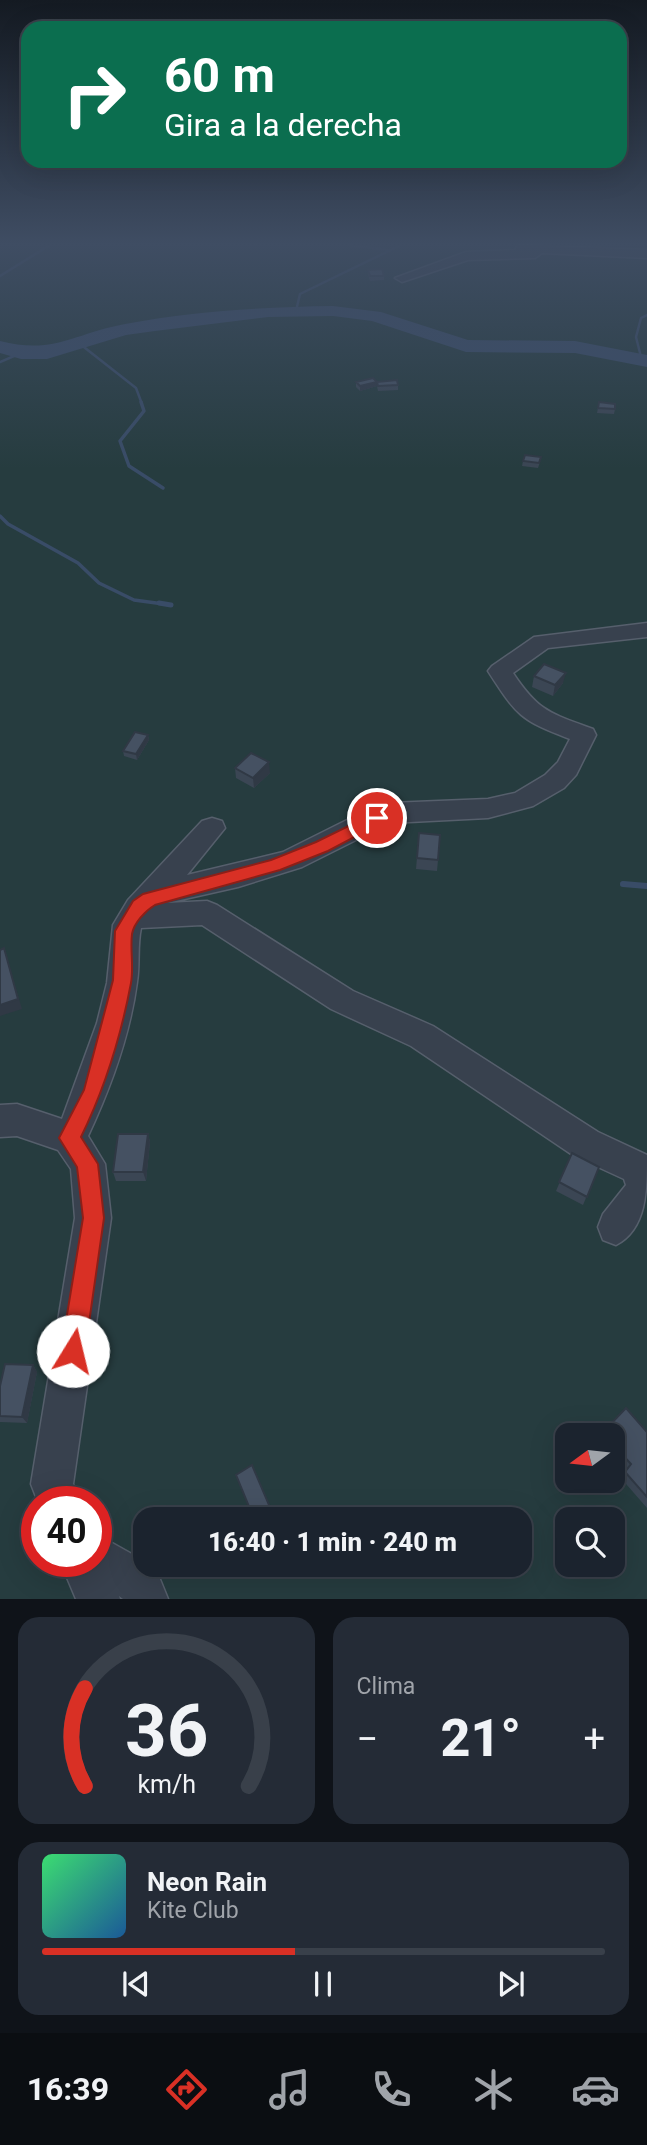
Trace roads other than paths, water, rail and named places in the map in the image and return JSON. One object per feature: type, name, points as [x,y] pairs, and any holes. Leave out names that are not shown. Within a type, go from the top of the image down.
[{"type":"street","points":[[140,908],[274,866],[322,847],[364,823],[390,812],[470,810],[526,801],[550,786],[579,754],[584,735],[544,720],[523,706],[500,671],[542,642],[647,630]]},
{"type":"street","points":[[70,1138],[93,1092],[122,980],[124,931],[140,908],[212,828]]},
{"type":"street","points":[[0,1121],[18,1120],[70,1138],[88,1164],[93,1218],[53,1486]]},
{"type":"street","points":[[112,1566],[139,1583],[146,1599]]},
{"type":"street","points":[[89,1577],[98,1599]]},
{"type":"lane","points":[[140,908],[207,913],[342,1000],[422,1036],[586,1144],[638,1168],[645,1189],[616,1227]]},
{"type":"waterway","points":[[0,347],[21,353],[47,353],[123,330],[202,320]]},
{"type":"waterway","points":[[386,320],[466,346],[575,347],[647,361]]},
{"type":"waterway","points":[[641,320],[636,337],[642,361]]},
{"type":"waterway","points":[[80,344],[136,388],[142,404]]},
{"type":"waterway","points":[[0,362],[21,353]]},
{"type":"waterway","points":[[141,402],[144,411],[120,441],[129,466],[163,488]]},
{"type":"waterway","points":[[0,516],[8,524],[78,563],[99,583],[134,600],[171,605],[159,603]]},
{"type":"waterway","points":[[623,884],[647,886]]}]
